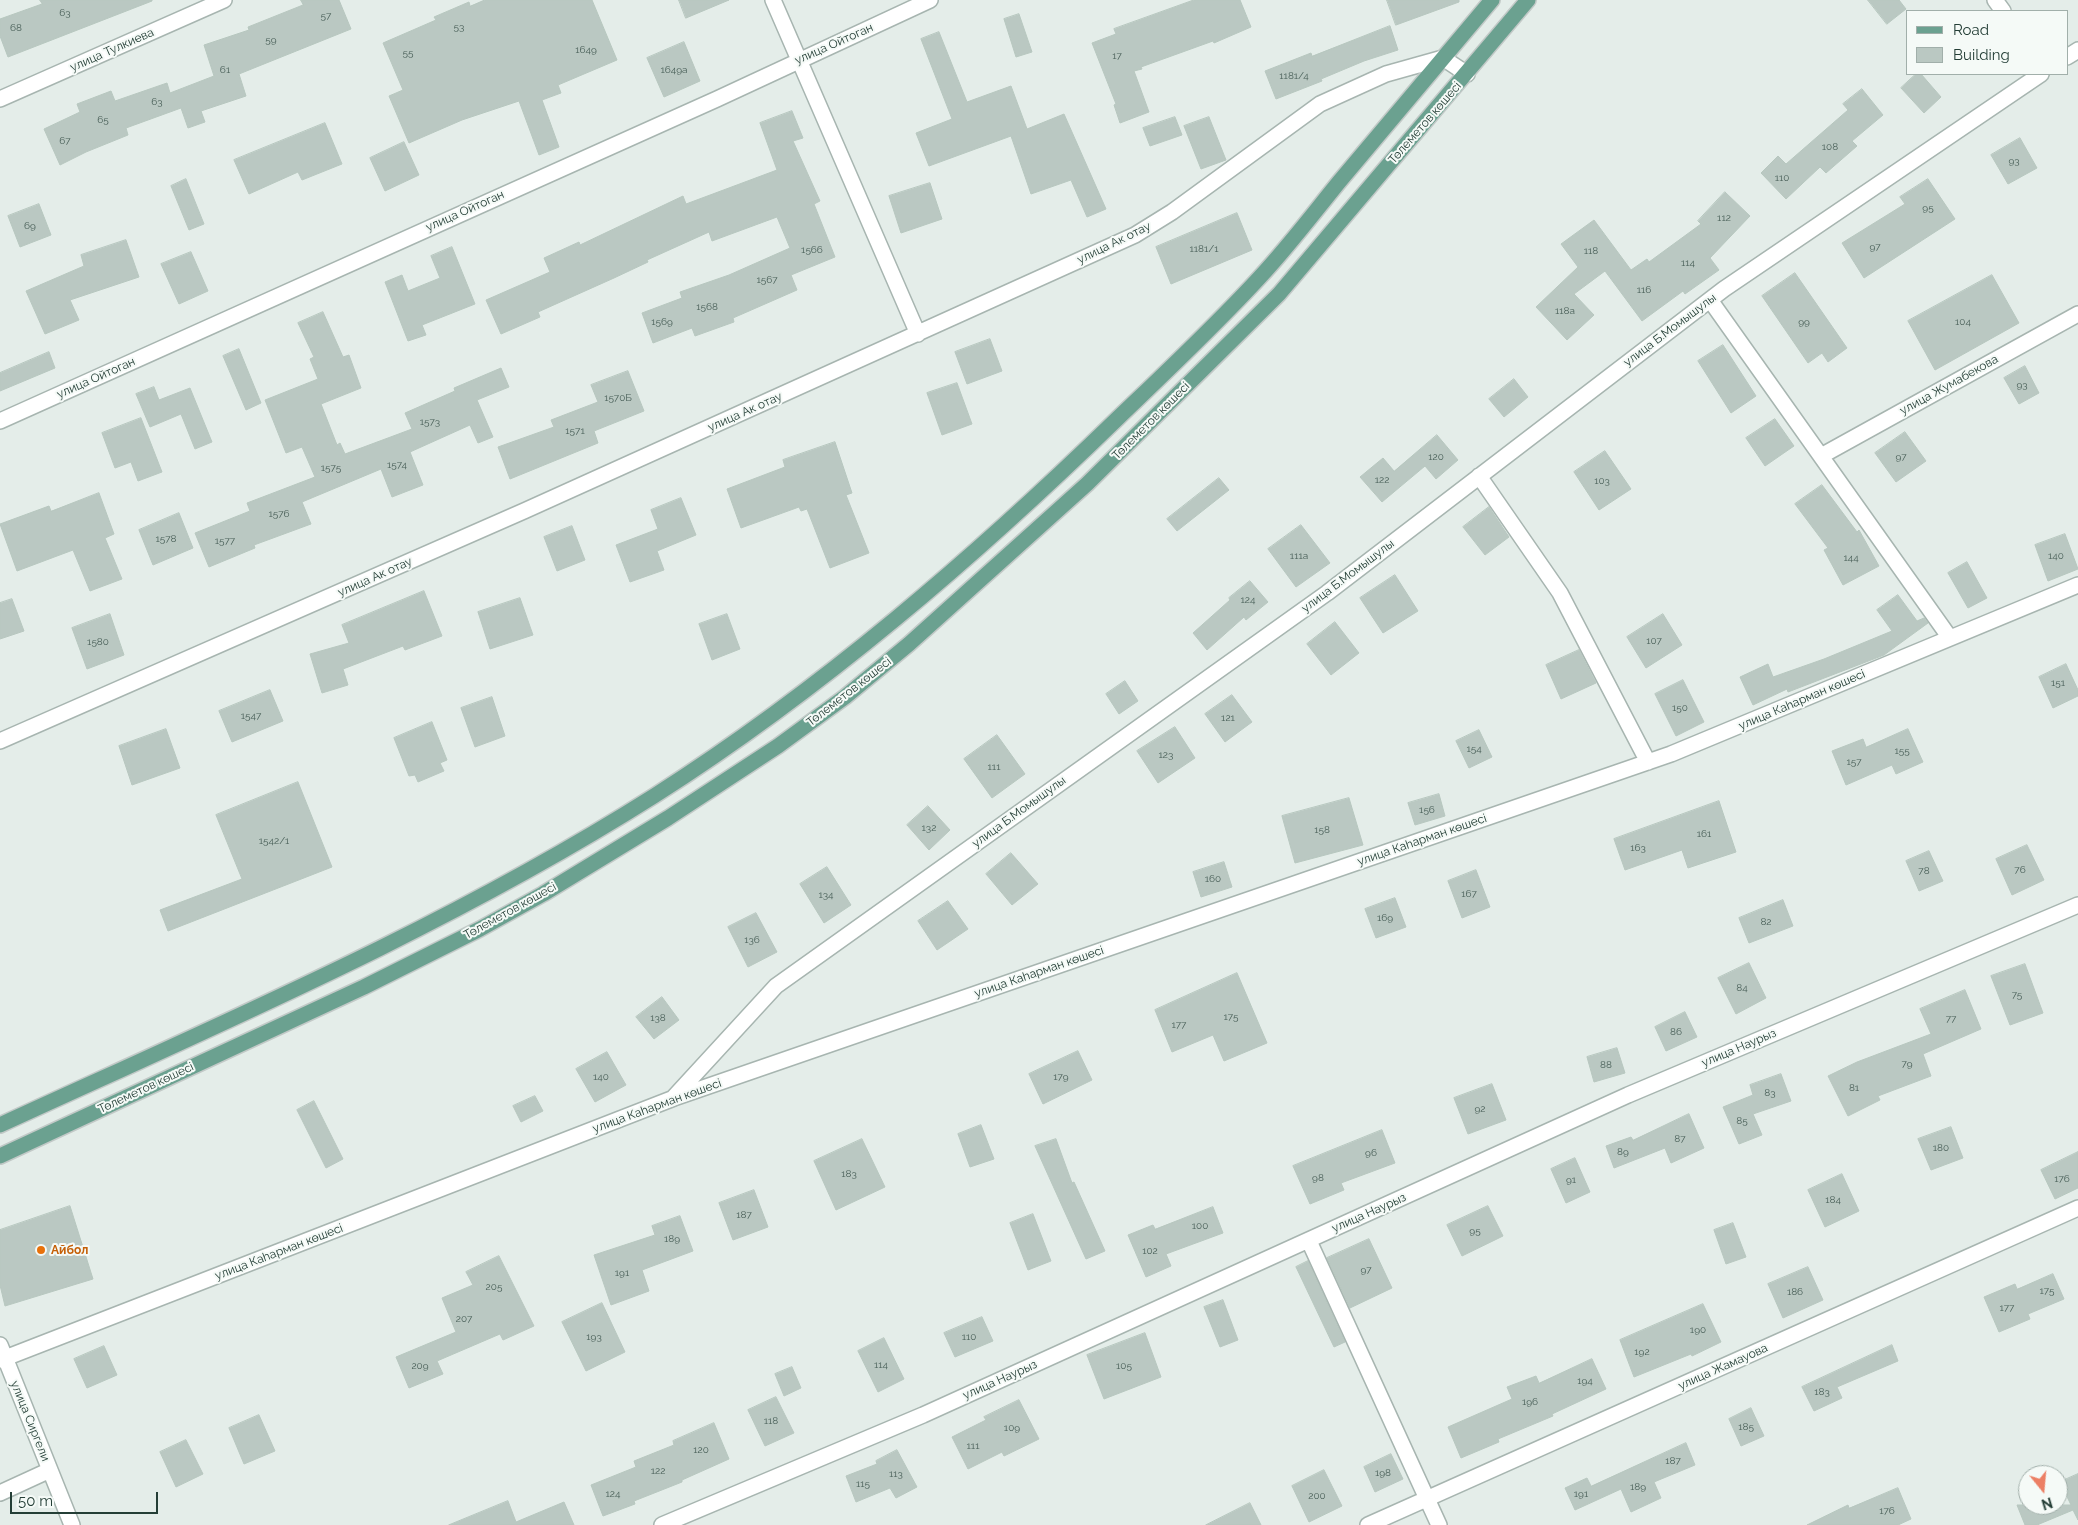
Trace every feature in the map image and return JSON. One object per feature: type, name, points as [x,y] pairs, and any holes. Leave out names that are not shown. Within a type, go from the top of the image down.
[{"type":"main road","name":"Төлеметов көшесі","points":[[0,1125],[354,962],[467,904],[534,867],[655,795],[761,723],[835,667],[987,540],[1066,468],[1200,338],[1262,275],[1492,0]]},
{"type":"main road","name":"Төлеметов көшесі","points":[[0,1156],[355,991],[480,929],[543,894],[668,818],[778,746],[830,708],[910,644],[1004,561],[1087,484],[1279,294],[1528,0]]},
{"type":"street","name":"улица Тулкиева","points":[[0,99],[224,0]]},
{"type":"street","points":[[774,0],[918,334]]},
{"type":"street","name":"улица Ойтоган","points":[[0,421],[717,99],[930,0]]},
{"type":"street","points":[[1994,0],[2002,10]]},
{"type":"street","points":[[1443,58],[1467,74]]},
{"type":"street","name":"улица Ак отау","points":[[0,741],[506,520],[1135,235],[1172,212],[1320,104],[1386,74],[1443,58]]},
{"type":"street","name":"улица Б.Момышулы","points":[[674,1098],[776,986],[1318,598],[1710,300],[2040,75]]},
{"type":"street","points":[[1710,300],[1950,638]]},
{"type":"street","name":"улица Жумабекова","points":[[1821,456],[2078,314]]},
{"type":"street","points":[[1480,476],[1560,593],[1648,762]]},
{"type":"street","name":"улица Каһарман көшесі","points":[[2,1354],[674,1098],[1648,762],[2078,585]]},
{"type":"street","name":"улица Наурыз","points":[[662,1525],[923,1415],[1628,1095],[2078,905]]},
{"type":"street","name":"улица Жамауова","points":[[1368,1525],[2078,1208]]},
{"type":"street","points":[[1309,1241],[1439,1525]]},
{"type":"street","name":"улица Сиргели","points":[[2,1354],[72,1525]]},
{"type":"street","points":[[0,1493],[50,1470]]},
{"type":"building","points":[[40,0],[152,1],[8,57],[0,36],[0,19],[42,4]]},
{"type":"building","points":[[301,0],[339,0],[351,29],[239,74],[246,96],[201,111],[205,122],[188,128],[181,108],[126,128],[128,135],[60,165],[44,129],[80,112],[77,104],[111,91],[115,101],[167,83],[170,93],[214,76],[204,45],[249,30],[248,27],[303,5]]},
{"type":"building","points":[[485,0],[592,0],[617,60],[558,85],[561,93],[542,100],[559,147],[539,155],[519,101],[462,120],[409,143],[389,96],[403,90],[383,43],[436,20],[434,17],[469,2],[470,6]]},
{"type":"building","points":[[679,0],[729,0],[686,18]]},
{"type":"building","points":[[1194,0],[1240,0],[1251,27],[1214,43],[1213,41],[1134,71],[1149,112],[1120,123],[1114,105],[1116,104],[1092,43],[1116,34],[1114,29]]},
{"type":"building","points":[[1387,0],[1459,0],[1459,2],[1396,25]]},
{"type":"building","points":[[1868,0],[1899,0],[1906,9],[1887,24]]},
{"type":"building","points":[[1019,14],[1032,52],[1016,57],[1004,19]]},
{"type":"building","points":[[1390,26],[1398,50],[1364,61],[1321,79],[1322,81],[1276,99],[1265,71],[1311,53],[1312,56]]},
{"type":"building","points":[[939,32],[967,102],[1011,86],[1027,129],[1064,114],[1106,209],[1087,217],[1071,180],[1031,194],[1011,136],[929,166],[916,133],[952,119],[921,39]]},
{"type":"building","points":[[684,42],[700,81],[664,97],[647,58]]},
{"type":"building","points":[[1915,75],[1922,75],[1941,97],[1924,113],[1901,88]]},
{"type":"building","points":[[1862,89],[1883,115],[1852,141],[1857,146],[1826,173],[1820,167],[1786,199],[1761,173],[1778,156],[1786,164],[1848,110],[1843,104]]},
{"type":"building","points":[[792,111],[803,138],[793,141],[820,201],[814,204],[835,257],[791,275],[797,290],[733,318],[734,322],[695,336],[692,328],[653,343],[642,313],[682,298],[680,292],[729,275],[790,248],[777,217],[712,241],[709,232],[538,312],[540,317],[501,334],[486,300],[550,272],[544,258],[579,242],[580,245],[683,196],[686,204],[777,170],[760,123]]},
{"type":"building","points":[[1175,117],[1182,135],[1150,146],[1143,128]]},
{"type":"building","points":[[1209,117],[1226,160],[1201,169],[1184,126]]},
{"type":"building","points":[[325,123],[342,164],[302,180],[298,172],[249,194],[234,160]]},
{"type":"building","points":[[2020,138],[2037,168],[2008,184],[1991,155]]},
{"type":"building","points":[[404,142],[419,175],[385,191],[370,158]]},
{"type":"building","points":[[186,179],[204,224],[189,230],[171,186]]},
{"type":"building","points":[[1928,179],[1955,219],[1864,278],[1842,243],[1905,204],[1900,197]]},
{"type":"building","points":[[930,183],[942,219],[901,233],[889,196]]},
{"type":"building","points":[[1725,192],[1750,216],[1710,258],[1719,270],[1685,294],[1683,291],[1642,321],[1605,271],[1574,294],[1594,315],[1567,340],[1536,307],[1578,267],[1561,244],[1594,220],[1631,270],[1647,259],[1649,262],[1701,224],[1698,221]]},
{"type":"building","points":[[39,204],[51,235],[20,247],[8,216]]},
{"type":"building","points":[[1237,213],[1252,250],[1171,284],[1156,247]]},
{"type":"building","points":[[126,240],[139,277],[70,300],[79,320],[45,334],[26,291],[84,266],[81,255]]},
{"type":"building","points":[[452,247],[475,304],[422,325],[426,335],[408,341],[385,282],[402,275],[408,291],[440,278],[431,256]]},
{"type":"building","points":[[191,252],[208,291],[179,304],[161,264]]},
{"type":"building","points":[[1795,273],[1847,348],[1828,362],[1822,353],[1808,363],[1762,296]]},
{"type":"building","points":[[1992,275],[2019,323],[1935,370],[1908,321]]},
{"type":"building","points":[[323,312],[343,357],[349,355],[361,388],[321,404],[337,445],[340,443],[345,454],[412,429],[405,413],[455,391],[454,388],[501,368],[509,387],[477,400],[493,437],[478,443],[470,425],[410,452],[423,485],[392,497],[381,469],[302,502],[311,524],[254,545],[255,548],[209,567],[195,533],[250,511],[247,503],[315,477],[302,447],[286,453],[265,400],[318,379],[310,359],[314,357],[298,323]]},
{"type":"building","points":[[990,339],[1002,371],[967,384],[955,352]]},
{"type":"building","points":[[1723,345],[1756,396],[1731,413],[1698,361]]},
{"type":"building","points":[[239,349],[261,403],[246,410],[223,356]]},
{"type":"building","points":[[49,352],[55,368],[0,391],[0,373]]},
{"type":"building","points":[[2025,366],[2039,393],[2019,404],[2004,378]]},
{"type":"building","points":[[628,371],[644,411],[594,431],[598,443],[510,479],[498,447],[554,427],[551,420],[598,402],[591,385]]},
{"type":"building","points":[[1514,379],[1528,397],[1504,417],[1489,399]]},
{"type":"building","points":[[957,383],[972,424],[942,435],[927,393]]},
{"type":"building","points":[[154,387],[159,400],[190,388],[212,442],[195,449],[181,414],[150,427],[136,394]]},
{"type":"building","points":[[141,418],[162,472],[138,481],[131,462],[115,468],[102,433]]},
{"type":"building","points":[[1775,419],[1794,446],[1765,466],[1746,438]]},
{"type":"building","points":[[1905,432],[1926,461],[1896,482],[1875,453]]},
{"type":"building","points":[[1437,435],[1458,460],[1436,479],[1425,466],[1382,502],[1360,477],[1383,458],[1394,471]]},
{"type":"building","points":[[835,442],[852,493],[846,495],[869,553],[830,568],[807,509],[801,511],[799,507],[741,528],[727,489],[785,467],[783,460]]},
{"type":"building","points":[[1605,451],[1631,489],[1599,510],[1574,472]]},
{"type":"building","points":[[1219,478],[1229,490],[1177,531],[1167,519]]},
{"type":"building","points":[[1822,485],[1857,532],[1859,530],[1879,566],[1843,585],[1824,550],[1828,548],[1795,504]]},
{"type":"building","points":[[99,493],[114,534],[105,538],[122,579],[90,591],[73,550],[17,571],[0,524],[49,506],[51,511]]},
{"type":"building","points":[[681,498],[696,535],[657,551],[664,570],[630,582],[616,545],[658,529],[651,510]]},
{"type":"building","points":[[1489,507],[1509,537],[1485,555],[1463,527]]},
{"type":"building","points":[[179,513],[193,548],[153,565],[139,530]]},
{"type":"building","points":[[1301,525],[1330,563],[1296,587],[1268,549]]},
{"type":"building","points":[[572,526],[585,560],[557,571],[544,537]]},
{"type":"building","points":[[2065,534],[2078,569],[2048,581],[2035,545]]},
{"type":"building","points":[[1967,562],[1987,598],[1968,608],[1948,573]]},
{"type":"building","points":[[1395,575],[1418,611],[1383,633],[1360,598]]},
{"type":"building","points":[[1250,581],[1268,602],[1246,620],[1244,617],[1207,650],[1193,633],[1230,600],[1229,598]]},
{"type":"building","points":[[424,591],[442,636],[405,650],[403,646],[343,669],[348,685],[322,693],[310,654],[349,643],[342,625]]},
{"type":"building","points":[[1898,595],[1917,621],[1924,618],[1928,623],[1884,655],[1788,692],[1787,689],[1753,705],[1740,677],[1768,664],[1773,677],[1824,659],[1892,631],[1877,610]]},
{"type":"building","points":[[520,598],[533,635],[490,649],[478,612]]},
{"type":"building","points":[[12,599],[24,631],[0,639],[0,603]]},
{"type":"building","points":[[110,614],[124,655],[87,669],[72,628]]},
{"type":"building","points":[[727,614],[740,649],[712,660],[699,624]]},
{"type":"building","points":[[1663,614],[1682,645],[1646,668],[1627,637]]},
{"type":"building","points":[[1335,622],[1359,653],[1331,675],[1307,644]]},
{"type":"building","points":[[1579,650],[1596,683],[1561,699],[1546,665]]},
{"type":"building","points":[[2066,664],[2078,690],[2078,696],[2053,708],[2039,677]]},
{"type":"building","points":[[1683,680],[1704,722],[1676,736],[1655,694]]},
{"type":"building","points":[[1125,681],[1138,701],[1119,714],[1106,694]]},
{"type":"building","points":[[270,690],[283,721],[232,742],[219,711]]},
{"type":"building","points":[[1232,695],[1252,722],[1225,742],[1205,714]]},
{"type":"building","points":[[492,697],[505,736],[475,747],[461,708]]},
{"type":"building","points":[[432,722],[447,760],[440,763],[444,771],[418,782],[415,775],[409,776],[394,738]]},
{"type":"building","points":[[1175,727],[1195,758],[1158,783],[1137,751]]},
{"type":"building","points":[[166,729],[180,768],[132,785],[119,746]]},
{"type":"building","points":[[1908,729],[1923,762],[1896,774],[1892,765],[1846,785],[1832,751],[1863,739],[1866,747]]},
{"type":"building","points":[[1479,730],[1492,757],[1469,768],[1456,741]]},
{"type":"building","points":[[997,735],[1025,774],[992,798],[964,759]]},
{"type":"building","points":[[298,782],[332,867],[168,931],[160,910],[242,879],[216,815]]},
{"type":"building","points":[[1439,794],[1445,816],[1415,825],[1408,803]]},
{"type":"building","points":[[1349,798],[1363,845],[1295,863],[1282,816]]},
{"type":"building","points":[[1719,801],[1736,852],[1688,868],[1682,850],[1625,870],[1614,839]]},
{"type":"building","points":[[928,806],[950,830],[929,850],[907,825]]},
{"type":"building","points":[[2027,845],[2044,880],[2012,895],[1996,859]]},
{"type":"building","points":[[1929,851],[1943,881],[1919,891],[1906,861]]},
{"type":"building","points":[[1011,853],[1038,884],[1012,905],[986,874]]},
{"type":"building","points":[[1224,862],[1232,887],[1201,897],[1193,872]]},
{"type":"building","points":[[827,867],[851,905],[824,923],[800,884]]},
{"type":"building","points":[[1476,870],[1490,907],[1462,918],[1448,881]]},
{"type":"building","points":[[1395,898],[1406,927],[1376,938],[1365,909]]},
{"type":"building","points":[[1783,900],[1793,926],[1749,943],[1739,918]]},
{"type":"building","points":[[948,901],[968,929],[937,950],[918,921]]},
{"type":"building","points":[[756,913],[777,952],[748,967],[728,927]]},
{"type":"building","points":[[1749,963],[1766,998],[1736,1014],[1718,978]]},
{"type":"building","points":[[2025,964],[2043,1013],[2010,1025],[1991,976]]},
{"type":"building","points":[[1237,973],[1267,1043],[1224,1061],[1213,1035],[1172,1052],[1155,1010]]},
{"type":"building","points":[[1965,990],[1981,1029],[1923,1054],[1931,1076],[1878,1096],[1880,1100],[1848,1116],[1828,1076],[1857,1062],[1931,1034],[1920,1009]]},
{"type":"building","points":[[662,997],[679,1020],[654,1039],[636,1017]]},
{"type":"building","points":[[1685,1012],[1697,1037],[1666,1051],[1655,1027]]},
{"type":"building","points":[[1617,1048],[1625,1073],[1594,1082],[1587,1057]]},
{"type":"building","points":[[1078,1051],[1092,1080],[1043,1104],[1029,1074]]},
{"type":"building","points":[[607,1052],[626,1085],[595,1102],[576,1069]]},
{"type":"building","points":[[1781,1074],[1791,1101],[1753,1114],[1762,1135],[1739,1144],[1723,1107],[1753,1095],[1750,1085]]},
{"type":"building","points":[[1492,1084],[1506,1120],[1468,1134],[1454,1098]]},
{"type":"building","points":[[535,1096],[543,1111],[521,1122],[513,1106]]},
{"type":"building","points":[[314,1101],[343,1159],[326,1168],[297,1110]]},
{"type":"building","points":[[1689,1114],[1704,1148],[1671,1163],[1665,1148],[1614,1168],[1606,1146],[1631,1137],[1633,1140]]},
{"type":"building","points":[[981,1125],[994,1159],[970,1167],[958,1134]]},
{"type":"building","points":[[1951,1127],[1963,1158],[1931,1170],[1918,1139]]},
{"type":"building","points":[[1382,1130],[1395,1163],[1341,1183],[1344,1190],[1310,1204],[1293,1166]]},
{"type":"building","points":[[862,1139],[885,1187],[836,1210],[814,1161]]},
{"type":"building","points":[[1056,1139],[1072,1183],[1074,1182],[1105,1251],[1086,1259],[1035,1146]]},
{"type":"building","points":[[2078,1152],[2078,1188],[2055,1199],[2041,1170]]},
{"type":"building","points":[[1575,1158],[1590,1192],[1566,1203],[1551,1169]]},
{"type":"building","points":[[1842,1174],[1859,1211],[1825,1227],[1808,1190]]},
{"type":"building","points":[[754,1190],[768,1227],[733,1240],[719,1203]]},
{"type":"building","name":"Айбол","points":[[70,1206],[93,1279],[5,1306],[0,1285],[0,1230]]},
{"type":"building","points":[[1488,1206],[1503,1236],[1462,1256],[1447,1225]]},
{"type":"building","points":[[1213,1207],[1223,1233],[1166,1254],[1171,1266],[1146,1277],[1128,1235],[1153,1225],[1155,1229]]},
{"type":"building","points":[[1033,1214],[1051,1261],[1028,1270],[1010,1223]]},
{"type":"building","points":[[680,1216],[693,1251],[642,1270],[649,1291],[611,1305],[594,1255],[655,1235],[652,1226]]},
{"type":"building","points":[[1733,1223],[1746,1257],[1726,1264],[1714,1230]]},
{"type":"building","points":[[1369,1239],[1392,1288],[1350,1308],[1327,1258]]},
{"type":"building","points":[[499,1256],[534,1326],[503,1340],[500,1334],[437,1361],[443,1374],[409,1388],[396,1357],[456,1332],[442,1298],[473,1285],[466,1272]]},
{"type":"building","points":[[1308,1261],[1345,1342],[1334,1347],[1296,1267]]},
{"type":"building","points":[[1808,1267],[1823,1300],[1783,1318],[1768,1284]]},
{"type":"building","points":[[2053,1274],[2064,1299],[2028,1314],[2030,1319],[1999,1332],[1984,1297],[2015,1284],[2017,1289]]},
{"type":"building","points":[[1223,1300],[1238,1340],[1220,1347],[1204,1307]]},
{"type":"building","points":[[602,1303],[625,1352],[586,1371],[562,1322]]},
{"type":"building","points":[[1703,1304],[1721,1342],[1692,1356],[1691,1354],[1634,1377],[1620,1340]]},
{"type":"building","points":[[982,1317],[993,1341],[955,1357],[944,1333]]},
{"type":"building","points":[[1145,1333],[1161,1377],[1104,1399],[1087,1355]]},
{"type":"building","points":[[884,1338],[904,1379],[878,1392],[858,1351]]},
{"type":"building","points":[[1892,1345],[1898,1361],[1837,1387],[1842,1398],[1814,1411],[1802,1387]]},
{"type":"building","points":[[104,1346],[117,1375],[87,1388],[74,1359]]},
{"type":"building","points":[[1592,1359],[1606,1389],[1552,1414],[1553,1416],[1498,1439],[1499,1442],[1461,1458],[1448,1427],[1512,1399],[1507,1387],[1536,1376],[1539,1383]]},
{"type":"building","points":[[792,1367],[801,1388],[784,1396],[775,1374]]},
{"type":"building","points":[[776,1397],[794,1433],[765,1446],[748,1410]]},
{"type":"building","points":[[1019,1400],[1039,1439],[1004,1456],[1002,1452],[968,1469],[952,1437],[986,1420],[984,1417]]},
{"type":"building","points":[[1751,1408],[1764,1436],[1741,1446],[1729,1419]]},
{"type":"building","points":[[259,1415],[275,1451],[244,1464],[229,1428]]},
{"type":"building","points":[[714,1423],[729,1459],[682,1480],[682,1482],[634,1501],[635,1504],[603,1516],[591,1485],[636,1467],[634,1461],[674,1445],[673,1441]]},
{"type":"building","points":[[186,1440],[203,1474],[176,1487],[160,1452]]},
{"type":"building","points":[[1686,1443],[1695,1465],[1654,1482],[1661,1498],[1631,1512],[1621,1489],[1575,1510],[1565,1488],[1587,1478],[1591,1486]]},
{"type":"building","points":[[897,1450],[917,1487],[896,1498],[890,1488],[856,1502],[846,1476],[877,1464],[876,1461]]},
{"type":"building","points":[[1391,1454],[1403,1479],[1375,1492],[1364,1467]]},
{"type":"building","points":[[1324,1470],[1342,1506],[1309,1522],[1292,1486]]},
{"type":"building","points":[[2078,1474],[2078,1520],[2073,1510],[2068,1512],[2068,1505],[2071,1505],[2068,1499],[2068,1478]]},
{"type":"building","points":[[1898,1488],[1911,1519],[1898,1525],[1807,1525],[1848,1505],[1849,1508]]},
{"type":"building","points":[[508,1501],[516,1522],[564,1502],[574,1525],[449,1525]]},
{"type":"building","points":[[1250,1503],[1261,1525],[1206,1525]]},
{"type":"building","points":[[2021,1515],[2061,1515],[2037,1525],[2025,1525]]},
{"type":"place","name":"Айбол","points":[[41,1250]]}]
